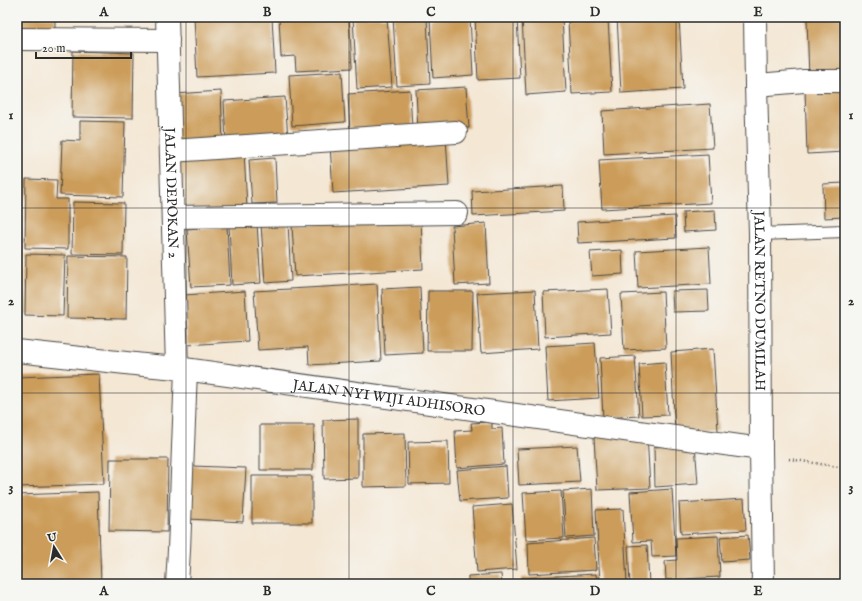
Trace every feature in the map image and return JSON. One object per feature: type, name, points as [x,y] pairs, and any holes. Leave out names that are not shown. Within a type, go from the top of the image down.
[{"type":"street","name":"JALAN DEPOKAN 2","points":[[167,17],[173,217],[182,369],[179,550],[177,584]]},
{"type":"street","name":"JALAN RETNO DUMILAH","points":[[755,17],[760,234],[763,584]]},
{"type":"street","points":[[17,39],[168,40]]},
{"type":"street","points":[[756,85],[804,81],[845,81]]},
{"type":"street","points":[[171,151],[456,132]]},
{"type":"street","points":[[173,217],[457,213]]},
{"type":"street","name":"JALAN NYI WIJI ADHISORO","points":[[17,351],[182,369],[761,449]]},
{"type":"lane","points":[[760,234],[845,231]]},
{"type":"path","points":[[761,449],[786,458],[845,468]]},
{"type":"building","points":[[20,17],[55,17],[55,30],[20,30]]},
{"type":"building","points":[[194,17],[272,17],[275,73],[197,77]]},
{"type":"building","points":[[279,17],[349,17],[352,68],[296,71],[295,56],[281,57]]},
{"type":"building","points":[[353,17],[387,17],[392,87],[357,89]]},
{"type":"building","points":[[393,17],[427,17],[430,84],[397,86]]},
{"type":"building","points":[[470,17],[473,75],[433,78],[430,19]]},
{"type":"building","points":[[475,17],[517,17],[520,78],[478,80]]},
{"type":"building","points":[[522,17],[562,17],[566,92],[526,95]]},
{"type":"building","points":[[617,17],[679,17],[683,89],[621,93]]},
{"type":"building","points":[[845,17],[845,76],[809,78],[807,19]]},
{"type":"building","points":[[608,18],[612,92],[572,94],[568,21]]},
{"type":"building","points":[[73,51],[134,53],[133,118],[72,117]]},
{"type":"building","points":[[342,72],[345,122],[292,126],[289,75]]},
{"type":"building","points":[[466,87],[469,128],[418,131],[416,90]]},
{"type":"building","points":[[845,88],[845,152],[807,154],[805,89]]},
{"type":"building","points":[[410,90],[412,129],[350,133],[348,94]]},
{"type":"building","points":[[221,91],[223,143],[177,145],[174,94]]},
{"type":"building","points":[[285,97],[288,139],[226,143],[224,101]]},
{"type":"building","points":[[710,104],[713,148],[604,154],[602,111]]},
{"type":"building","points":[[80,121],[125,122],[123,197],[60,195],[62,140],[80,141]]},
{"type":"building","points":[[446,138],[449,186],[333,193],[330,144]]},
{"type":"building","points":[[244,151],[247,208],[177,212],[173,155]]},
{"type":"building","points":[[708,154],[711,203],[602,209],[599,160]]},
{"type":"building","points":[[275,158],[277,203],[252,204],[249,160]]},
{"type":"building","points":[[26,179],[57,180],[56,199],[68,199],[68,249],[25,248]]},
{"type":"building","points":[[845,183],[845,217],[824,218],[823,184]]},
{"type":"building","points":[[563,186],[564,211],[473,216],[472,191]]},
{"type":"building","points":[[73,202],[124,203],[123,255],[72,254]]},
{"type":"building","points":[[715,210],[716,230],[684,232],[683,212]]},
{"type":"building","points":[[675,216],[676,238],[578,243],[577,222]]},
{"type":"building","points":[[421,218],[423,269],[295,276],[292,225]]},
{"type":"building","points":[[288,223],[291,281],[265,283],[261,224]]},
{"type":"building","points":[[486,223],[489,283],[455,285],[452,226]]},
{"type":"building","points":[[257,224],[261,283],[232,285],[229,225]]},
{"type":"building","points":[[227,226],[230,285],[191,287],[187,229]]},
{"type":"building","points":[[709,247],[711,284],[638,288],[636,251]]},
{"type":"building","points":[[622,250],[623,274],[592,276],[590,252]]},
{"type":"building","points":[[26,254],[65,255],[63,316],[25,315]]},
{"type":"building","points":[[68,256],[127,257],[126,319],[67,318]]},
{"type":"building","points":[[377,284],[381,361],[309,365],[308,347],[258,350],[254,291]]},
{"type":"building","points":[[420,287],[423,353],[385,355],[382,289]]},
{"type":"building","points":[[608,289],[611,333],[545,337],[543,292]]},
{"type":"building","points":[[535,290],[538,349],[481,353],[477,293]]},
{"type":"building","points":[[708,290],[709,311],[673,312],[672,291]]},
{"type":"building","points":[[245,291],[248,341],[187,345],[184,295]]},
{"type":"building","points":[[428,291],[473,291],[472,351],[427,351]]},
{"type":"building","points":[[663,292],[666,348],[624,350],[621,294]]},
{"type":"building","points":[[595,343],[599,398],[548,401],[545,346]]},
{"type":"building","points":[[713,349],[718,431],[675,434],[671,352]]},
{"type":"building","points":[[635,356],[639,416],[603,418],[600,358]]},
{"type":"building","points":[[665,362],[668,415],[642,416],[639,364]]},
{"type":"building","points":[[99,374],[104,484],[17,487],[17,377]]},
{"type":"building","points":[[358,419],[358,478],[324,479],[323,420]]},
{"type":"building","points":[[492,422],[492,429],[502,428],[504,464],[457,468],[455,431],[472,430],[471,423]]},
{"type":"building","points":[[260,425],[314,425],[313,470],[260,470]]},
{"type":"building","points":[[405,433],[406,486],[363,487],[363,434]]},
{"type":"building","points":[[647,434],[650,488],[597,490],[594,437]]},
{"type":"building","points":[[448,441],[449,483],[409,484],[408,442]]},
{"type":"building","points":[[695,444],[698,484],[655,487],[654,447]]},
{"type":"building","points":[[577,446],[580,482],[519,485],[517,449]]},
{"type":"building","points":[[110,459],[168,459],[167,532],[109,531]]},
{"type":"building","points":[[192,466],[246,468],[243,522],[189,519]]},
{"type":"building","points":[[506,466],[508,498],[460,501],[457,470]]},
{"type":"building","points":[[252,476],[312,476],[312,523],[252,523]]},
{"type":"building","points":[[592,489],[594,536],[566,538],[563,491]]},
{"type":"building","points":[[672,489],[676,556],[652,557],[651,541],[633,542],[630,492]]},
{"type":"building","points":[[561,491],[564,538],[526,540],[523,493]]},
{"type":"building","points":[[98,492],[101,584],[17,584],[17,495]]},
{"type":"building","points":[[744,499],[746,530],[681,534],[679,503]]},
{"type":"building","points":[[512,504],[517,569],[477,572],[472,507]]},
{"type":"building","points":[[623,509],[627,584],[600,584],[596,510]]},
{"type":"building","points":[[748,535],[750,560],[722,562],[720,537]]},
{"type":"building","points":[[718,536],[720,577],[666,580],[665,561],[677,560],[676,538]]},
{"type":"building","points":[[594,538],[596,570],[529,574],[528,543]]},
{"type":"building","points":[[647,545],[649,584],[630,584],[628,546]]},
{"type":"building","points":[[501,574],[502,584],[468,584],[468,576]]},
{"type":"building","points":[[596,574],[597,584],[522,584],[521,578]]}]
